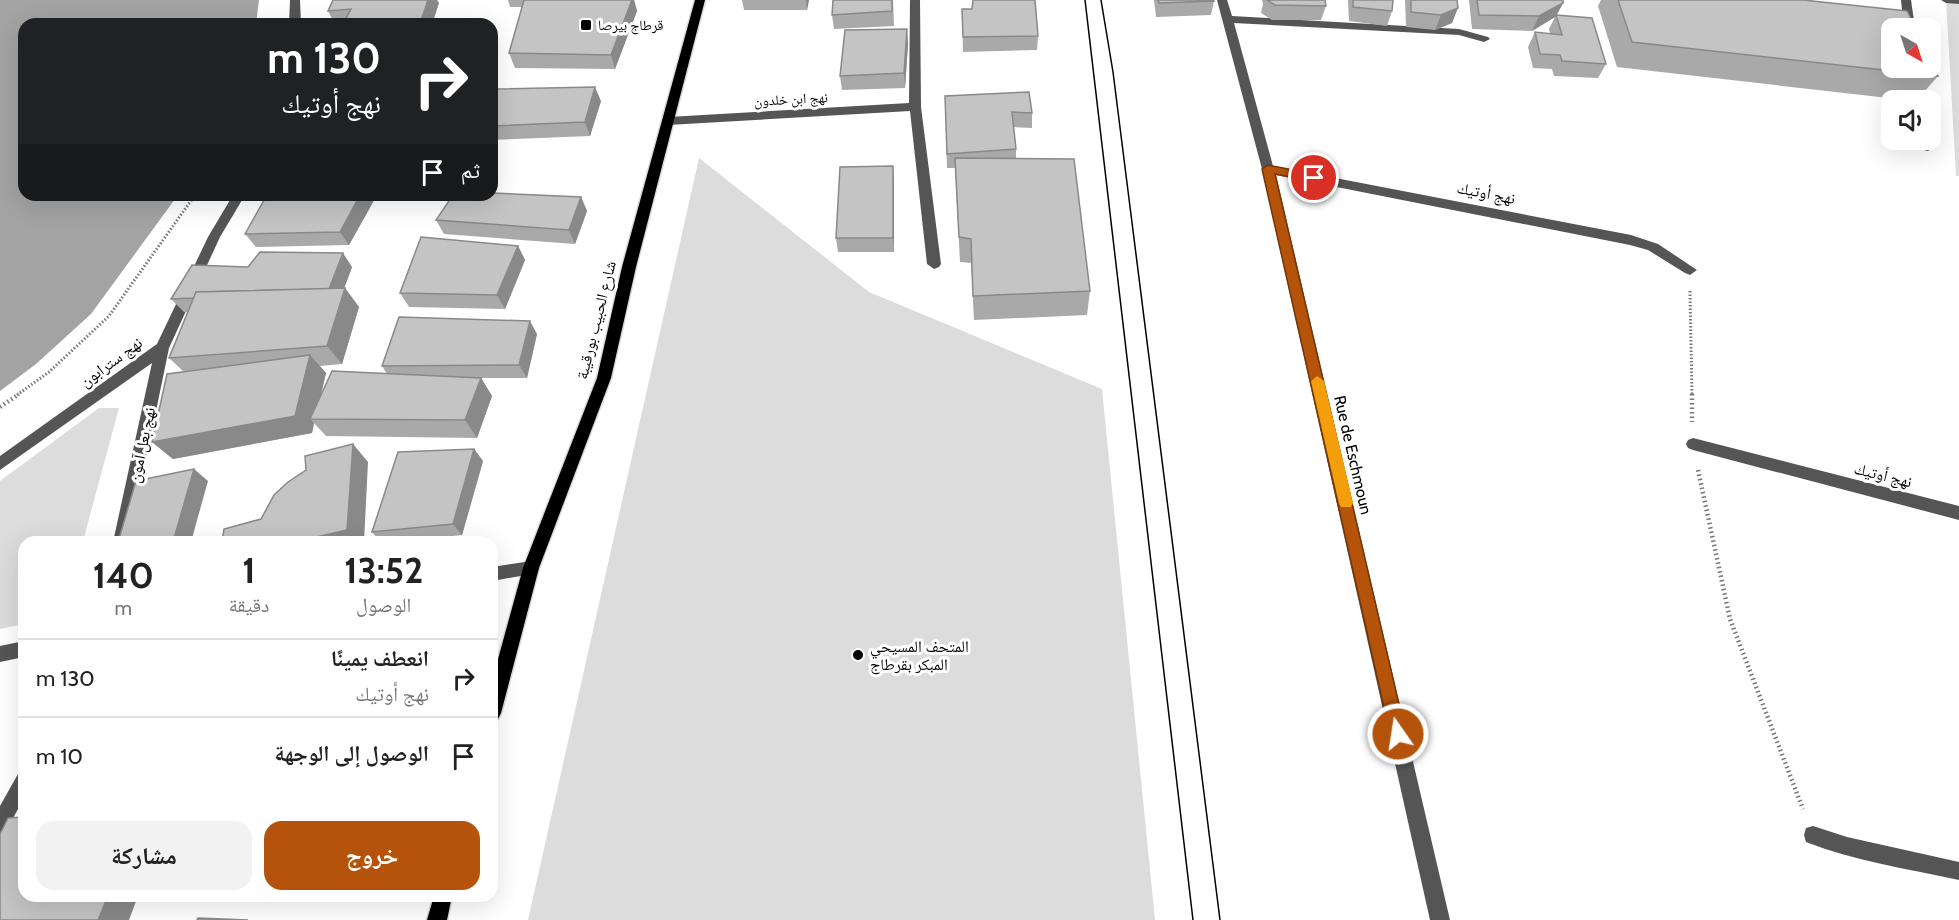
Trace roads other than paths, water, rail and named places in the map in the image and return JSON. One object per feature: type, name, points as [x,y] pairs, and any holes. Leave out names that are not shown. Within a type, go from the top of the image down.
[{"type":"main road","name":"شارع الحبيب بورقيبة","points":[[498,691],[531,568],[604,378],[629,267],[700,0]]},
{"type":"main road","points":[[436,920],[441,902]]},
{"type":"street","points":[[295,0],[295,18]]},
{"type":"street","points":[[915,0],[915,107],[934,264]]},
{"type":"street","name":"Rue de Eschmoun","points":[[1222,0],[1268,169],[1440,920]]},
{"type":"street","points":[[1906,0],[1909,18]]},
{"type":"street","points":[[1946,0],[1959,1]]},
{"type":"street","points":[[1227,19],[1459,32],[1484,39]]},
{"type":"street","name":"نهج ابن خلدون","points":[[668,121],[915,107]]},
{"type":"street","name":"نهج أوتيك","points":[[1268,169],[1631,240],[1653,247],[1690,270]]},
{"type":"street","name":"نهج سترابون","points":[[0,464],[162,348],[214,237],[235,201]]},
{"type":"street","name":"نهج بعل آمون","points":[[122,536],[162,348]]},
{"type":"street","name":"نهج أوتيك","points":[[1693,444],[1959,513]]},
{"type":"street","points":[[498,573],[531,568]]},
{"type":"street","points":[[0,654],[18,651]]},
{"type":"street","points":[[0,825],[18,791]]},
{"type":"street","points":[[1813,835],[1847,846],[1959,872]]},
{"type":"tram line","points":[[1085,0],[1193,920]]},
{"type":"tram line","points":[[1101,0],[1113,72],[1220,920]]},
{"type":"place","name":"قرطاج بيرصا","points":[[586,25]]},
{"type":"place","name":"المتحف المسيحي المبكر بقرطاج","points":[[858,655]]}]
